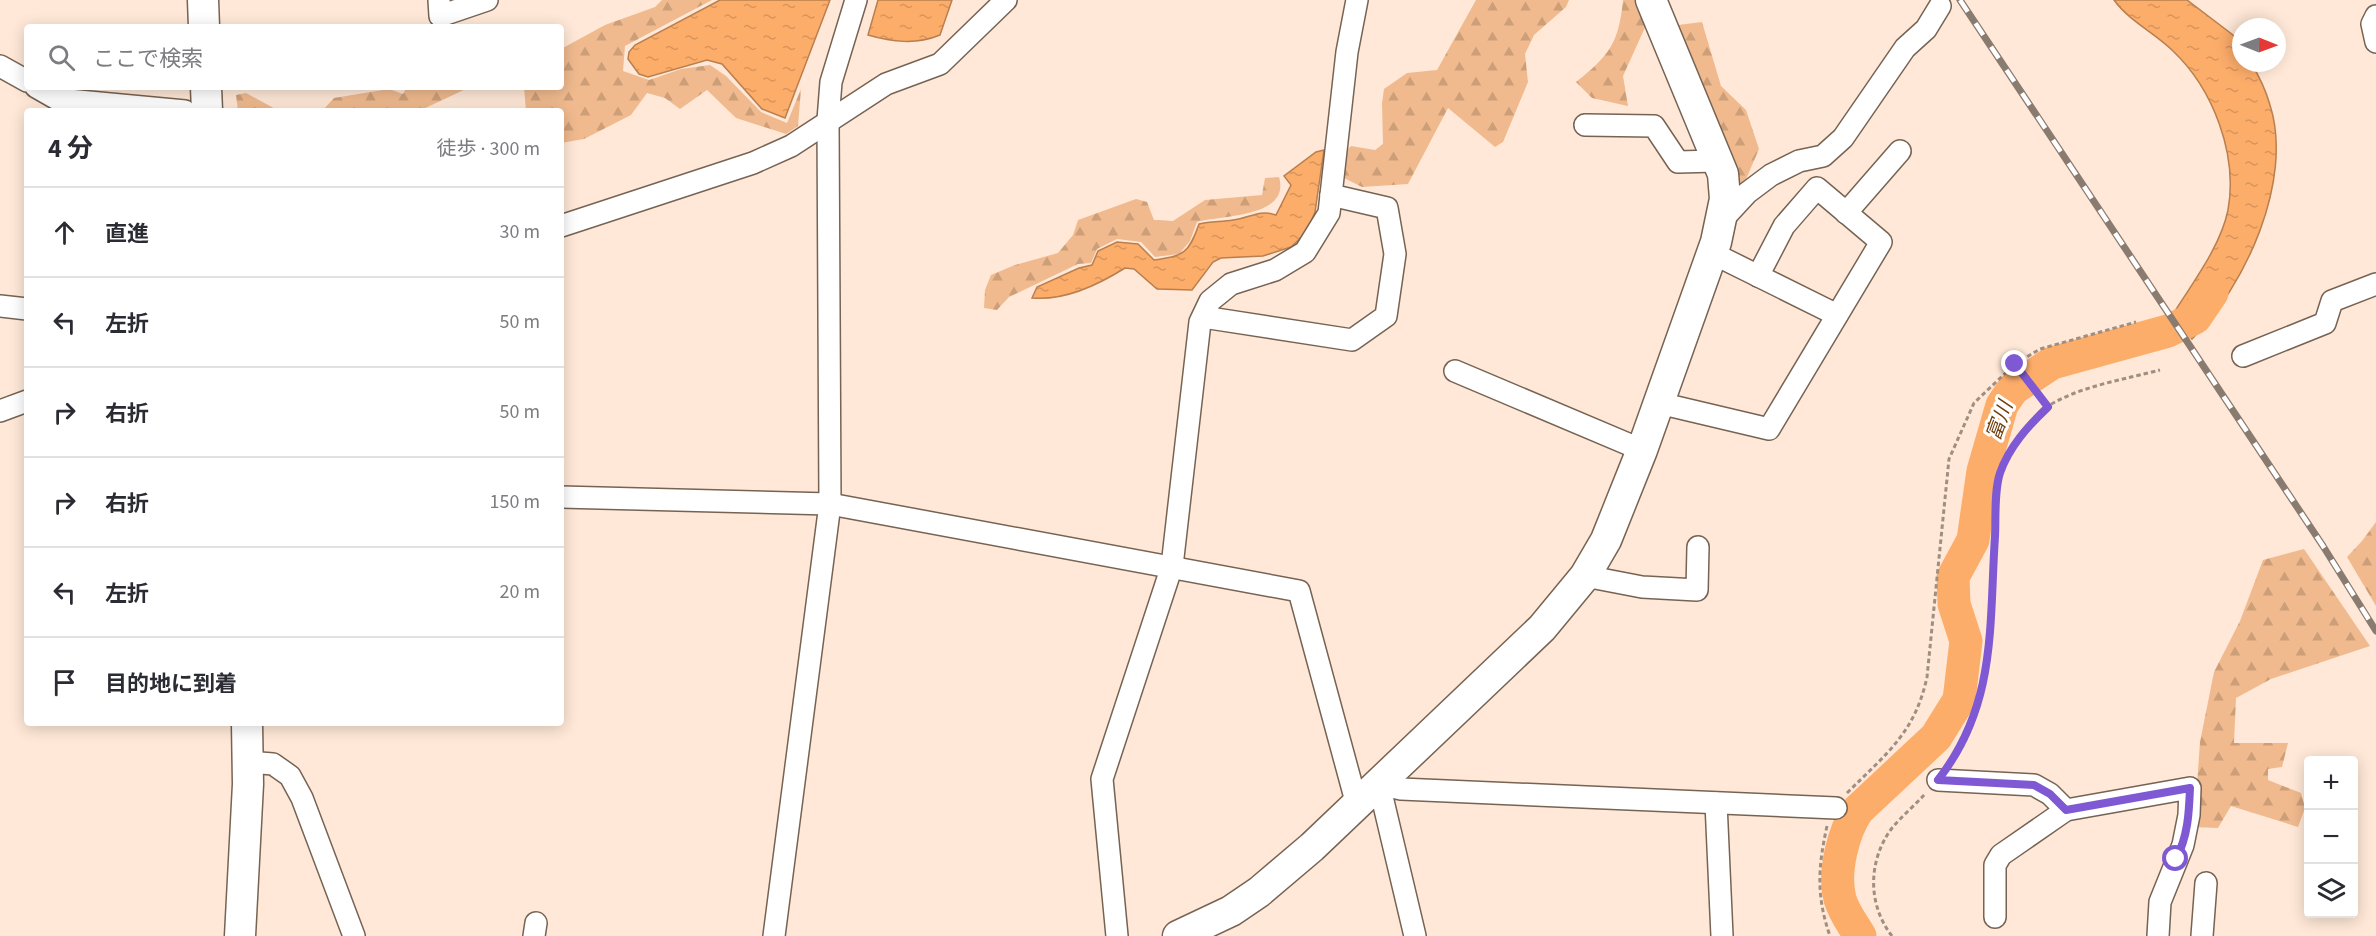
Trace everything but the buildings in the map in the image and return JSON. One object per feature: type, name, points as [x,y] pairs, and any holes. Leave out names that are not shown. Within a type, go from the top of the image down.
[{"type":"street","points":[[203,0],[204,24]]},
{"type":"street","points":[[439,0],[440,16],[487,0]]},
{"type":"street","points":[[774,936],[830,504],[828,120],[831,82],[856,0]]},
{"type":"street","points":[[564,225],[753,162],[791,146],[886,84],[940,64],[1006,0]]},
{"type":"street","points":[[1117,936],[1102,779],[1172,566],[1203,317],[1210,302],[1231,284],[1275,270],[1305,252],[1329,213],[1347,52],[1357,0]]},
{"type":"street","points":[[1178,936],[1231,911],[1259,892],[1357,805],[1542,628],[1585,576],[1606,540],[1642,450],[1712,253],[1722,220],[1725,199],[1723,174],[1651,0]]},
{"type":"street","points":[[1722,220],[1747,194],[1771,175],[1799,161],[1823,156],[1843,138],[1905,48],[1926,29],[1940,6]]},
{"type":"street","points":[[2376,16],[2372,24],[2376,42]]},
{"type":"street","points":[[0,66],[24,79]]},
{"type":"street","points":[[41,90],[57,99],[153,108]]},
{"type":"street","points":[[206,90],[207,108]]},
{"type":"street","points":[[1585,125],[1654,126],[1678,162],[1716,161]]},
{"type":"street","points":[[1846,213],[1900,151]]},
{"type":"street","points":[[1659,403],[1769,429],[1881,242],[1817,188],[1784,226],[1758,276]]},
{"type":"street","points":[[1203,317],[1352,340],[1386,316],[1395,254],[1387,208],[1332,195]]},
{"type":"street","points":[[1712,253],[1837,315]]},
{"type":"street","points":[[2243,356],[2325,323],[2332,301],[2376,284]]},
{"type":"street","points":[[0,306],[24,309]]},
{"type":"street","points":[[1455,371],[1642,450]]},
{"type":"street","points":[[0,411],[24,402]]},
{"type":"street","points":[[564,496],[830,504],[1299,591],[1357,805]]},
{"type":"street","points":[[1585,576],[1642,587],[1697,590],[1698,547]]},
{"type":"street","points":[[240,936],[246,854],[247,726]]},
{"type":"street","points":[[247,762],[273,764],[290,776],[302,798],[354,936]]},
{"type":"street","points":[[1938,780],[2034,785],[2050,794],[2066,810]]},
{"type":"street","points":[[1378,784],[1401,789],[1836,808]]},
{"type":"street","points":[[1378,784],[1415,936]]},
{"type":"street","points":[[1995,917],[1995,864],[2001,855],[2066,810],[2190,788],[2189,815],[2183,845],[2160,902],[2158,936]]},
{"type":"street","points":[[1716,803],[1722,936]]},
{"type":"street","points":[[2202,936],[2206,883]]},
{"type":"path","points":[[1830,936],[1821,911],[1819,879],[1828,824],[1836,808],[1909,729],[1922,701],[1927,677],[1949,459],[1974,403],[2015,364],[2040,349],[2136,322]]},
{"type":"path","points":[[2015,364],[2048,407]]},
{"type":"path","points":[[1892,936],[1881,922],[1872,884],[1877,855],[1892,828],[1938,780],[1959,753],[1978,708],[1988,660],[1999,474],[2013,446],[2048,407],[2082,392],[2160,370]]},
{"type":"green space","points":[[662,0],[712,0],[625,46],[623,71],[649,80],[681,69],[710,65],[726,76],[761,112],[787,123],[801,89],[798,126],[786,134],[736,118],[707,90],[680,109],[665,98],[647,93],[631,115],[584,139],[564,142],[564,108],[526,108],[524,90],[564,90],[564,47],[605,25],[655,7]]},
{"type":"green space","points":[[1476,0],[1569,0],[1566,7],[1534,35],[1525,54],[1528,82],[1503,142],[1495,147],[1448,108],[1408,184],[1362,187],[1342,177],[1342,155],[1351,146],[1375,150],[1383,144],[1384,89],[1407,73],[1437,70]]},
{"type":"green space","points":[[1623,0],[1641,0],[1647,23],[1623,76],[1628,106],[1592,98],[1576,82],[1597,64],[1610,47],[1619,27]]},
{"type":"green space","points":[[1702,22],[1721,86],[1746,110],[1759,149],[1741,191],[1678,25]]},
{"type":"green space","points":[[383,90],[403,94],[405,90],[464,90],[425,108],[325,108],[334,98]]},
{"type":"green space","points":[[246,93],[274,108],[238,108],[236,95]]},
{"type":"green space","points":[[1279,177],[1280,190],[1275,200],[1252,212],[1197,222],[1190,241],[1179,254],[1155,257],[1141,242],[1117,239],[1097,249],[1091,263],[1078,264],[1009,297],[997,310],[984,308],[985,290],[991,275],[1015,265],[1058,253],[1073,235],[1078,220],[1136,199],[1147,202],[1154,220],[1173,221],[1205,200],[1262,195],[1265,178]]},
{"type":"green space","points":[[2376,522],[2376,606],[2347,557]]},
{"type":"green space","points":[[2304,549],[2370,646],[2271,679],[2236,698],[2234,743],[2288,743],[2282,767],[2268,769],[2268,780],[2301,793],[2304,811],[2298,827],[2231,806],[2218,828],[2194,827],[2200,742],[2214,672],[2240,621],[2263,560]]},
{"type":"water","points":[[720,0],[830,0],[785,118],[762,109],[722,64],[707,60],[648,77],[639,74],[628,59],[629,52],[635,45]]},
{"type":"water","points":[[878,0],[952,0],[940,35],[922,40],[904,41],[868,35]]},
{"type":"water","points":[[2114,0],[2187,0],[2232,34],[2232,72],[2256,72],[2270,105],[2276,134],[2275,166],[2270,198],[2260,231],[2230,291],[2212,317],[2192,339],[2175,311],[2206,262],[2219,236],[2228,210],[2230,189],[2226,145],[2211,103],[2187,66],[2173,51]]},
{"type":"water","points":[[1324,150],[1315,212],[1307,232],[1291,247],[1263,256],[1221,258],[1213,262],[1192,290],[1157,289],[1134,269],[1125,268],[1104,280],[1068,294],[1032,298],[1037,287],[1079,268],[1092,265],[1098,251],[1117,242],[1138,244],[1154,260],[1172,257],[1188,247],[1199,224],[1229,221],[1259,213],[1276,215],[1291,185],[1284,176],[1316,152]]},
{"type":"waterway","name":"富川","points":[[1860,936],[1844,909],[1838,888],[1839,865],[1844,841],[1858,810],[1936,737],[1959,700],[1966,641],[1954,604],[1953,577],[1973,540],[1983,471],[2002,405],[2013,389],[2052,363],[2168,331],[2195,318],[2212,293]]},
{"type":"railway","points":[[1960,0],[2323,546],[2376,631]]},
{"type":"route","points":[[2015,364],[2048,407],[2013,446],[1999,474],[1988,660],[1978,708],[1959,753],[1938,780],[2034,785],[2050,794],[2066,810],[2190,788],[2189,815],[2183,845],[2176,859]]}]
